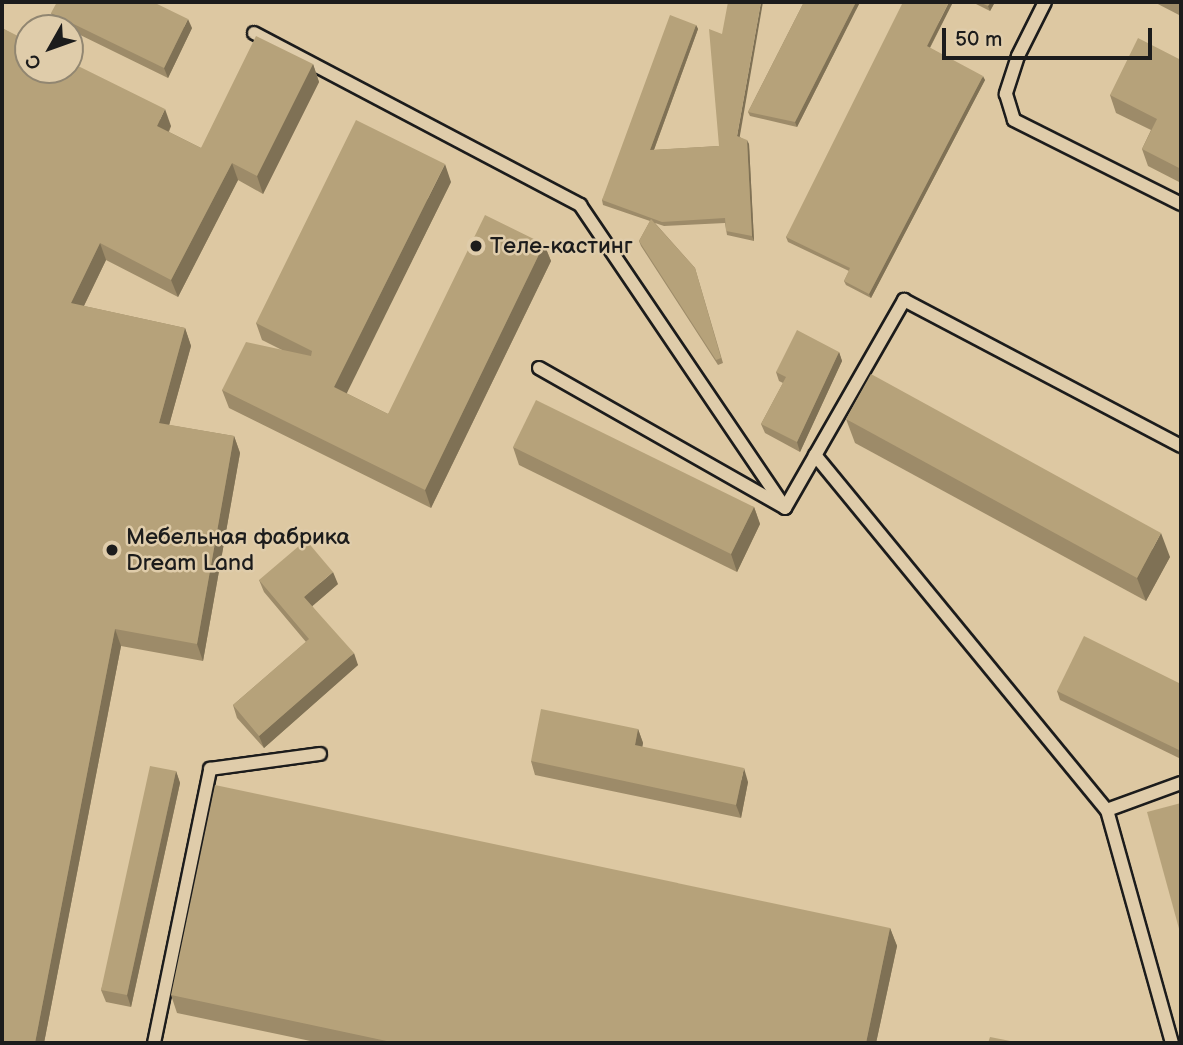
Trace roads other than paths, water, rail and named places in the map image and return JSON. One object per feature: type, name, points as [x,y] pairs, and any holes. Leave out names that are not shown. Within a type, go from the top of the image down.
[{"type":"lane","points":[[1045,2],[1018,56],[1006,94],[1014,120],[1181,204]]},
{"type":"lane","points":[[254,33],[580,205],[785,508]]},
{"type":"lane","points":[[785,508],[904,300],[1181,446]]},
{"type":"lane","points":[[538,368],[785,508]]},
{"type":"lane","points":[[815,456],[1107,810],[1172,1043]]},
{"type":"lane","points":[[154,1043],[210,769],[320,754]]},
{"type":"lane","points":[[1107,810],[1181,783]]},
{"type":"place","name":"Теле-кастинг","points":[[476,246]]},
{"type":"place","name":"Мебельная фабрика Dream Land","points":[[112,550]]}]
